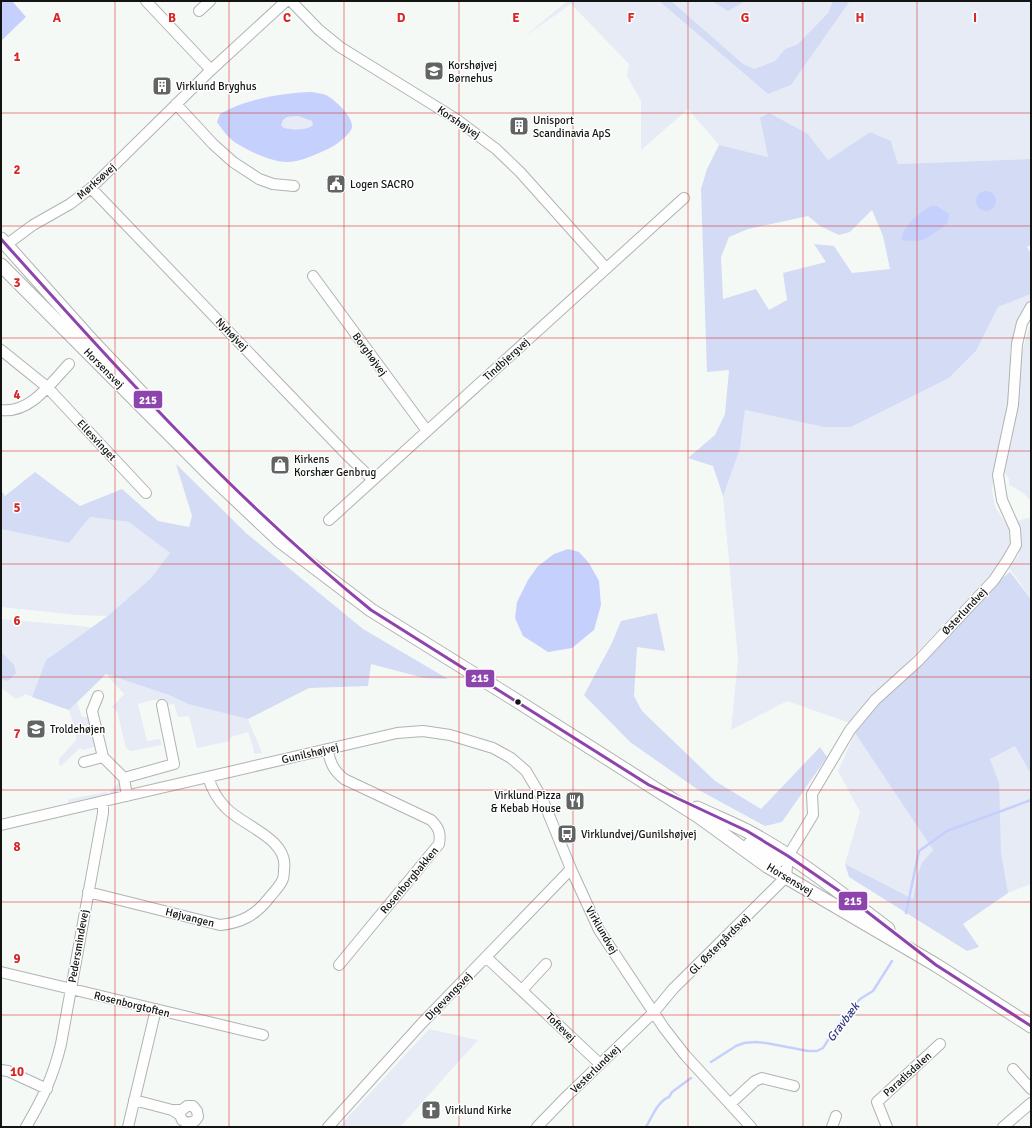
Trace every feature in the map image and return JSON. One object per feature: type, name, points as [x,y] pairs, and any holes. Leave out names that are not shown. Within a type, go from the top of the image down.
[{"type":"main road","points":[[3,243],[12,265],[29,286],[40,303]]},
{"type":"main road","name":"Horsensvej","points":[[3,243],[161,414],[214,468],[334,581]]},
{"type":"main road","name":"Horsensvej","points":[[1,265],[213,478],[280,541],[371,610],[649,785],[709,824],[767,866],[936,965],[1031,1026]]},
{"type":"main road","name":"Horsensvej","points":[[649,785],[747,831],[788,856],[848,897],[936,965]]},
{"type":"main road","points":[[709,824],[728,832],[778,860],[788,856]]},
{"type":"main road","points":[[786,877],[798,875],[806,878],[871,916]]},
{"type":"street","points":[[146,1],[212,70]]},
{"type":"street","points":[[199,11],[210,1]]},
{"type":"street","name":"Mørksøvej","points":[[3,243],[70,204],[91,188],[176,104],[286,1]]},
{"type":"street","name":"Korshøjvej","points":[[291,1],[320,30],[340,47],[456,119],[496,149],[520,172],[606,268]]},
{"type":"street","points":[[176,104],[213,144],[233,162],[259,179],[273,184],[294,186]]},
{"type":"street","name":"Nyhøjvej","points":[[91,188],[373,480]]},
{"type":"street","name":"Tindbjergvej","points":[[329,520],[684,198]]},
{"type":"street","name":"Borghøjvej","points":[[313,276],[427,431]]},
{"type":"street","name":"Østerlundvej","points":[[786,877],[788,856],[813,815],[812,794],[850,730],[875,700],[918,661],[994,580],[1016,545],[1015,528],[1002,500],[998,475],[1013,405],[1017,344],[1022,323],[1031,307]]},
{"type":"street","name":"Ellesvinget","points":[[1,350],[47,387],[146,493]]},
{"type":"street","points":[[1,410],[18,409],[30,403],[69,364]]},
{"type":"street","points":[[98,696],[92,711],[103,757],[124,778],[127,796]]},
{"type":"street","points":[[124,778],[174,764],[162,706]]},
{"type":"street","name":"Gunilshøjvej","points":[[1,825],[397,733],[423,731],[450,735],[493,748]]},
{"type":"street","name":"Virklundvej","points":[[493,748],[511,758],[526,771],[542,798],[571,869],[599,930],[664,1028],[685,1055],[751,1127]]},
{"type":"street","name":"Rosenborgbakken","points":[[327,749],[331,765],[344,779],[431,820],[437,826],[441,835],[439,844],[339,965]]},
{"type":"street","points":[[84,762],[103,757]]},
{"type":"street","name":"Højvangen","points":[[88,892],[220,924],[233,924],[262,908],[282,880],[285,863],[282,852],[273,841],[227,810],[217,799],[211,788],[208,777]]},
{"type":"street","name":"Pedersmindevej","points":[[26,1127],[47,1089],[56,1065],[61,1044],[103,813],[103,802]]},
{"type":"street","name":"Digevangsvej","points":[[328,1127],[422,1023],[571,869]]},
{"type":"street","name":"Gl. Østergårdsvej","points":[[654,1012],[673,989],[786,877]]},
{"type":"street","name":"Toftevej","points":[[486,957],[600,1064]]},
{"type":"street","points":[[522,990],[546,964]]},
{"type":"street","name":"Rosenborgtoften","points":[[1,972],[263,1035]]},
{"type":"street","points":[[128,1127],[156,1009]]},
{"type":"street","name":"Vesterlundvej","points":[[537,1127],[564,1098],[654,1012]]},
{"type":"street","name":"Paradisdalen","points":[[887,1127],[877,1102],[940,1044]]},
{"type":"street","points":[[1013,1069],[1031,1089]]},
{"type":"street","points":[[1,1070],[8,1071],[47,1089]]},
{"type":"street","points":[[730,1104],[755,1081],[762,1078],[794,1086]]},
{"type":"street","points":[[134,1100],[172,1110]]},
{"type":"street","points":[[1003,1127],[1031,1103]]},
{"type":"street","points":[[832,1127],[836,1116]]},
{"type":"shaded area","points":[[567,1],[659,1],[768,94],[791,85],[850,1],[1031,1],[1031,159],[898,164],[891,141],[870,132],[828,160],[808,134],[760,118],[768,157],[719,145],[688,109],[641,150],[641,101],[627,76],[629,64],[571,4],[524,37]]},
{"type":"shaded area","points":[[659,1],[671,1],[743,64],[754,69],[775,61],[785,49],[798,44],[828,13],[833,1],[850,1],[791,85],[768,94]]},
{"type":"shaded area","points":[[671,1],[833,1],[828,13],[798,44],[785,49],[775,61],[754,69],[743,65]]},
{"type":"shaded area","points":[[712,1],[745,1],[728,11]]},
{"type":"shaded area","points":[[769,113],[808,134],[828,160],[870,132],[891,141],[898,164],[1031,159],[1031,245],[1027,247],[1031,254],[1031,294],[998,307],[976,351],[949,378],[851,427],[824,427],[745,410],[740,449],[723,496],[713,466],[688,458],[715,435],[725,414],[729,370],[707,372],[701,189],[707,169],[719,145],[768,157],[760,118]],"holes":[[[872,210],[883,236],[890,269],[852,273],[834,246],[814,244],[826,262],[783,273],[787,300],[769,310],[756,289],[723,299],[721,257],[729,237],[748,229],[808,216],[820,226],[839,235],[850,232]]]},
{"type":"shaded area","points":[[298,116],[312,121],[313,125],[295,130],[284,128],[281,125],[283,120],[287,117]]},
{"type":"shaded area","points":[[1031,294],[1031,300],[1016,326],[1010,350],[1011,384],[1006,420],[995,468],[992,490],[995,507],[1010,530],[1011,540],[1007,552],[995,570],[850,723],[787,701],[731,730],[738,659],[723,496],[740,449],[745,410],[824,427],[851,427],[949,378],[976,351],[998,307]]},
{"type":"shaded area","points":[[1031,323],[1031,502],[1022,492],[1009,485],[1009,479],[1004,472],[1022,353]]},
{"type":"shaded area","points":[[176,464],[246,533],[363,629],[448,679],[424,678],[371,664],[368,686],[309,688],[248,719],[188,704],[169,695],[106,674],[69,710],[32,697],[46,660],[109,615],[151,578],[170,553],[129,522],[90,517],[69,543],[1,529],[1,490],[5,496],[35,472],[80,506],[122,489],[158,521],[189,527],[192,516]]},
{"type":"shaded area","points":[[90,517],[129,522],[170,553],[151,578],[108,616],[78,615],[1,607],[1,529],[69,543]]},
{"type":"shaded area","points":[[1031,517],[1031,598],[1009,568],[1019,555],[1020,544],[1018,521]]},
{"type":"shaded area","points":[[1010,572],[1031,599],[1031,774],[1015,746],[990,759],[999,783],[1001,852],[1008,893],[963,924],[979,947],[967,951],[849,877],[845,864],[913,899],[917,876],[922,863],[933,850],[855,733],[878,705],[914,672],[993,585]]},
{"type":"shaded area","points":[[657,613],[665,651],[637,647],[634,696],[642,711],[715,781],[761,809],[820,747],[827,757],[782,822],[765,826],[697,789],[630,742],[584,695],[612,643],[621,621]]},
{"type":"shaded area","points":[[1,619],[92,627],[46,660],[32,697],[26,694],[16,699],[1,688]]},
{"type":"shaded area","points":[[1,652],[14,665],[16,673],[8,681],[1,679]]},
{"type":"shaded area","points":[[106,674],[169,695],[188,704],[248,719],[262,753],[254,754],[248,732],[231,737],[230,741],[197,748],[189,716],[178,717],[174,704],[165,705],[163,700],[153,700],[138,704],[147,741],[160,739],[162,745],[130,751],[126,748],[117,711],[112,707],[124,694]]},
{"type":"shaded area","points":[[77,702],[82,717],[88,717],[96,746],[84,750],[80,748],[61,766],[59,764],[59,759],[76,740],[76,733],[69,710]]},
{"type":"shaded area","points":[[855,733],[933,850],[924,862],[919,873],[913,899],[845,864],[860,812],[838,771]]},
{"type":"shaded area","points":[[1015,746],[1031,774],[1031,884],[1008,893],[1001,852],[990,759]]},
{"type":"shaded area","points":[[119,783],[122,791],[111,794],[110,791]]},
{"type":"shaded area","points":[[107,792],[108,795],[68,803],[69,799]]},
{"type":"shaded area","points":[[429,1029],[478,1040],[400,1127],[339,1127]]},
{"type":"water","points":[[1,1],[12,1],[26,17],[1,41]]},
{"type":"water","points":[[311,92],[326,95],[347,113],[352,123],[351,130],[339,142],[330,148],[309,157],[292,162],[280,162],[260,156],[233,141],[217,122],[220,114],[241,104],[276,95]],"holes":[[[298,116],[312,121],[313,125],[303,129],[288,129],[281,125],[283,120],[287,117]]]},
{"type":"water","points":[[986,191],[993,194],[996,201],[993,208],[986,211],[979,208],[976,201],[979,194]]},
{"type":"water","points":[[931,206],[937,206],[949,214],[948,222],[942,228],[921,240],[902,240],[904,230],[908,225],[917,216]]},
{"type":"water","points":[[568,549],[579,552],[589,563],[599,581],[601,605],[594,630],[572,648],[548,652],[523,636],[515,618],[517,602],[528,580],[538,566],[554,554]]},
{"type":"waterway","name":"Gravbæk","points":[[906,913],[919,851],[947,831],[1031,800]]},
{"type":"waterway","name":"Gravbæk","points":[[711,1062],[736,1046],[744,1043],[766,1043],[808,1051],[817,1051],[823,1048],[839,1023],[860,999],[873,991],[892,961]]},
{"type":"waterway","name":"Gravbæk","points":[[646,1127],[662,1102],[669,1097],[672,1092],[691,1078]]},
{"type":"transit line","name":"215","points":[[1,239],[133,385],[178,432],[272,524],[371,610],[649,785],[747,831],[788,856],[848,897],[936,965],[1031,1026]]},
{"type":"place","name":"Korshøjvej Børnehus","points":[[434,71]]},
{"type":"place","name":"Virklund Bryghus","points":[[162,86]]},
{"type":"place","name":"Unisport Scandinavia ApS","points":[[519,126]]},
{"type":"place","name":"Logen SACRO","points":[[336,184]]},
{"type":"place","name":"Kirkens Korshær Genbrug","points":[[280,465]]},
{"type":"place","name":"Troldehøjen","points":[[36,729]]},
{"type":"place","name":"Virklund Pizza & Kebab House","points":[[575,801]]},
{"type":"place","name":"Virklundvej/Gunilshøjvej","points":[[567,834]]},
{"type":"place","name":"Virklund Kirke","points":[[431,1110]]}]
